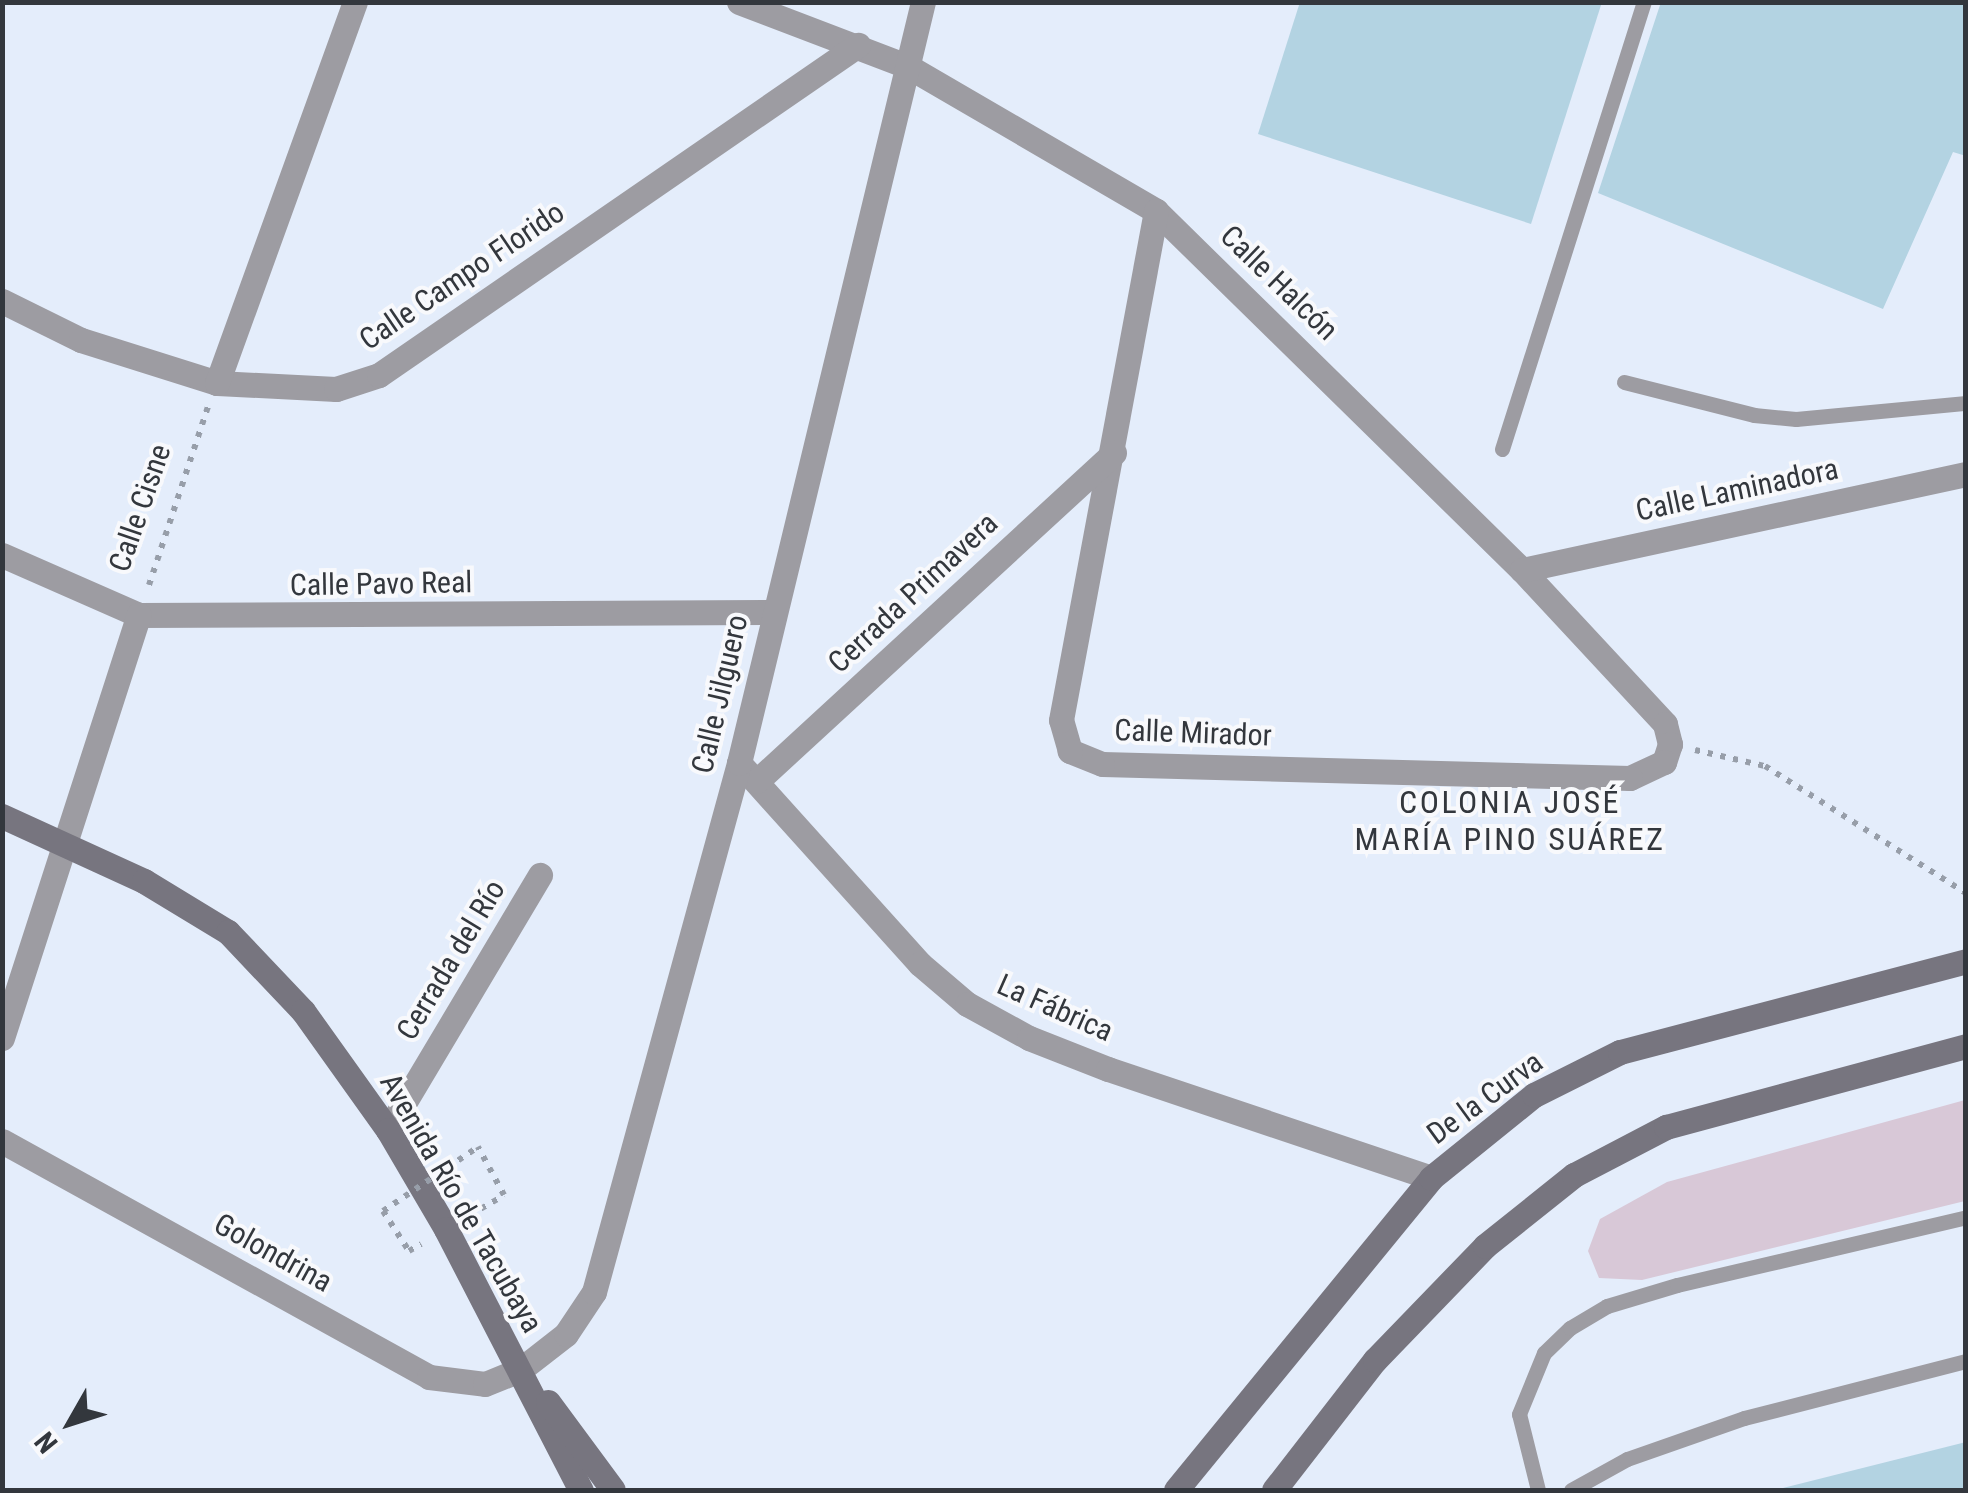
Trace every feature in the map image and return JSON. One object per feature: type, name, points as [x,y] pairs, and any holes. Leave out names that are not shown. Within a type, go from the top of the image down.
[{"type":"main road","name":"Avenida Río de Tacubaya","points":[[2,816],[144,880],[228,932],[303,1011],[388,1130],[581,1490]]},
{"type":"main road","name":"De la Curva","points":[[1176,1490],[1431,1178],[1534,1095],[1620,1052],[1966,962]]},
{"type":"main road","points":[[1274,1490],[1375,1360],[1485,1246],[1574,1174],[1666,1127],[1966,1046]]},
{"type":"main road","points":[[520,1370],[613,1490]]},
{"type":"street","points":[[216,383],[355,2]]},
{"type":"street","name":"Calle Halcón","points":[[738,2],[909,67],[1156,211],[1522,570],[1665,724],[1670,744]]},
{"type":"street","name":"Calle Jilguero","points":[[520,1370],[566,1334],[594,1292],[748,772],[772,612],[924,2]]},
{"type":"street","name":"Calle Campo Florido","points":[[2,301],[81,340],[216,383],[336,389],[379,375],[858,45]]},
{"type":"street","name":"Calle Mirador","points":[[1156,211],[1061,720],[1063,738],[1083,760],[1630,778],[1664,762],[1670,744]]},
{"type":"street","name":"Cerrada Primavera","points":[[748,772],[1114,452]]},
{"type":"street","name":"Calle Laminadora","points":[[1522,570],[1966,474]]},
{"type":"street","name":"Calle Pavo Real","points":[[2,555],[139,614],[772,612]]},
{"type":"street","name":"Calle Cisne","points":[[2,1038],[69,847],[139,614]]},
{"type":"street","name":"La Fábrica","points":[[748,772],[920,964],[968,1004],[1030,1038],[1108,1068],[1431,1178]]},
{"type":"street","name":"Cerrada del Río","points":[[388,1130],[540,875]]},
{"type":"street","name":"Golondrina","points":[[2,1141],[430,1377],[485,1384],[520,1370]]},
{"type":"lane","points":[[1502,449],[1644,2]]},
{"type":"lane","points":[[1624,382],[1754,415],[1796,418],[1966,403]]},
{"type":"lane","points":[[1538,1490],[1519,1414],[1544,1353],[1570,1328],[1607,1306],[1677,1284],[1966,1217]]},
{"type":"lane","points":[[1571,1490],[1626,1459],[1744,1418],[1966,1361]]},
{"type":"path","name":"Calle Cisne","points":[[139,614],[216,383]]},
{"type":"path","points":[[1670,744],[1764,766],[1966,893]]},
{"type":"path","points":[[409,1251],[383,1211],[478,1148],[504,1195]]},
{"type":"shaded area","points":[[1965,1100],[1965,1201],[1642,1280],[1599,1278],[1588,1251],[1600,1219],[1667,1182]]},
{"type":"building","points":[[1300,2],[1602,2],[1531,224],[1258,134]]},
{"type":"building","points":[[1661,2],[1966,2],[1966,156],[1953,152],[1883,309],[1598,193]]},
{"type":"building","points":[[1966,1442],[1966,1490],[1779,1489]]},
{"type":"district","name":"COLONIA JOSÉ MARÍA PINO SUÁREZ","points":[[1510,822]]}]
